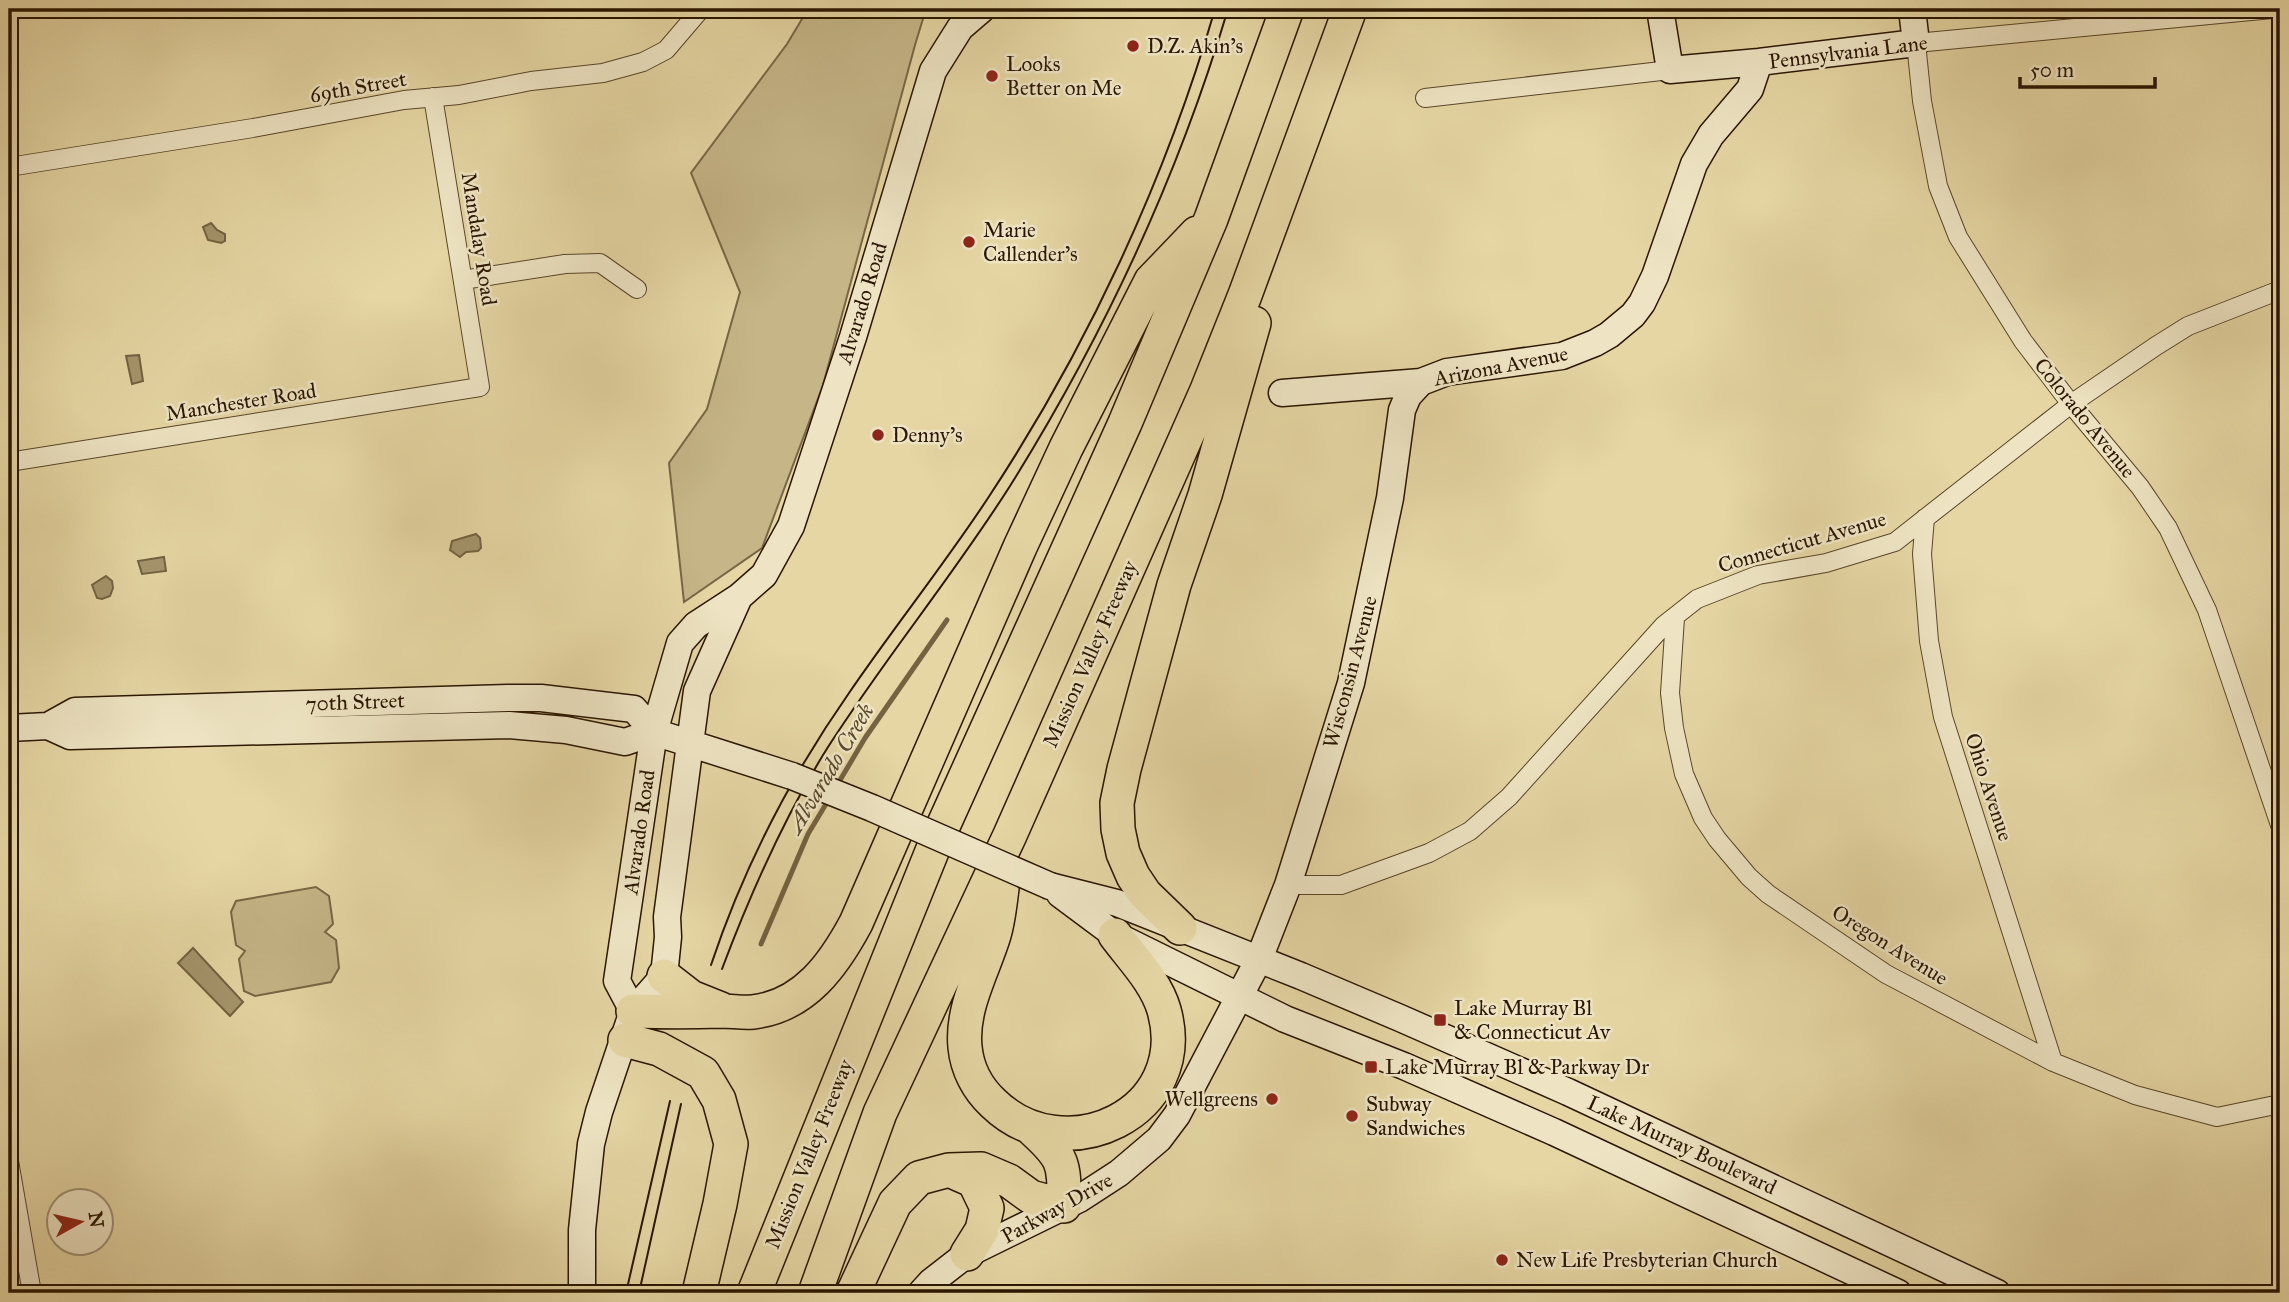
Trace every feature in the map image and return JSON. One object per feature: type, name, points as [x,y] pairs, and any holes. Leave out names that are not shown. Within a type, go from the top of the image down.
[{"type":"highway","name":"Mission Valley Freeway","points":[[754,1293],[935,844],[1125,423],[1211,219],[1287,9]]},
{"type":"highway","name":"Mission Valley Freeway","points":[[814,1293],[880,1113],[1010,835],[1207,390],[1310,122],[1350,9]]},
{"type":"highway","points":[[1180,928],[1145,894],[1133,876],[1123,853],[1118,829],[1117,803],[1174,585],[1205,495],[1310,122]]},
{"type":"highway","points":[[629,1026],[676,1013],[754,1012],[777,1006],[810,987],[826,972],[842,950],[1071,437],[1151,281],[1211,219]]},
{"type":"highway","points":[[853,1293],[895,1203],[919,1178],[949,1170],[981,1169],[1009,1181],[1031,1197],[1064,1206],[1064,1169],[1052,1148],[1032,1129],[1000,1110],[984,1094],[975,1080],[965,1047],[967,1017],[994,934],[1010,835]]},
{"type":"highway","points":[[1032,1129],[1057,1134],[1079,1134],[1114,1124],[1140,1105],[1158,1081],[1167,1047],[1164,1010],[1156,992],[1115,934]]},
{"type":"highway","points":[[664,976],[691,997],[726,1011]]},
{"type":"highway","points":[[629,1026],[659,1049],[703,1073],[719,1100],[731,1144],[699,1293]]},
{"type":"highway","points":[[949,1170],[974,1181],[987,1208],[982,1230],[967,1254]]},
{"type":"main road","name":"Alvarado Road","points":[[629,1026],[617,981],[654,732],[680,643],[696,625],[739,597],[764,575],[791,526],[853,337],[933,71],[960,28],[982,9]]},
{"type":"main road","points":[[1660,9],[1670,70]]},
{"type":"main road","name":"Colorado Avenue","points":[[1912,9],[1916,43]]},
{"type":"main road","name":"Pennsylvania Lane","points":[[1670,70],[1916,43]]},
{"type":"main road","name":"Arizona Avenue","points":[[1282,393],[1422,382],[1447,372],[1562,356],[1595,343],[1633,315],[1642,303],[1655,276],[1694,164],[1711,135],[1750,89],[1759,62]]},
{"type":"main road","name":"Wisconsin Avenue","points":[[1259,959],[1278,916],[1351,683],[1390,498],[1402,410],[1408,396],[1422,382]]},
{"type":"main road","name":"Alvarado Road","points":[[664,976],[667,917],[697,691],[739,597]]},
{"type":"main road","name":"70th Street","points":[[9,728],[48,726],[70,736],[509,725],[566,730],[625,741],[654,732],[725,754]]},
{"type":"main road","name":"Lake Murray Boulevard","points":[[725,754],[792,776],[872,808],[1050,886],[1117,903],[1259,959],[1563,1090],[1997,1293]]},
{"type":"main road","name":"Lake Murray Boulevard","points":[[1050,886],[1115,934],[1285,1019],[1404,1066],[1554,1132],[1898,1293]]},
{"type":"main road","name":"Parkway Drive","points":[[921,1293],[930,1282],[967,1254],[1064,1206],[1119,1173],[1159,1139],[1177,1115],[1259,959]]},
{"type":"main road","points":[[582,1293],[582,1230],[591,1144],[599,1112],[629,1026],[664,976]]},
{"type":"main road","points":[[1554,1132],[1563,1090]]},
{"type":"main road","points":[[1818,1255],[1835,1216]]},
{"type":"street","name":"Pennsylvania Lane","points":[[1916,43],[2272,9]]},
{"type":"street","name":"69th Street","points":[[9,167],[253,128],[404,100],[603,73],[643,62],[666,50],[697,11]]},
{"type":"street","name":"Colorado Avenue","points":[[1916,43],[1922,101],[1938,186],[1958,237],[2023,341],[2140,487],[2168,528],[2207,610],[2280,825]]},
{"type":"street","name":"Pennsylvania Lane","points":[[1424,98],[1670,70]]},
{"type":"street","name":"Mandalay Road","points":[[433,97],[480,387]]},
{"type":"street","points":[[463,280],[565,264],[600,263],[637,289]]},
{"type":"street","name":"Connecticut Avenue","points":[[1288,885],[1341,885],[1429,853],[1470,831],[1509,797],[1664,625],[1697,599],[1758,575],[1826,564],[1895,542],[2071,404],[2188,326],[2280,290]]},
{"type":"street","name":"Manchester Road","points":[[9,462],[480,387]]},
{"type":"street","name":"Ohio Avenue","points":[[1925,518],[1922,554],[1929,641],[1943,717],[2053,1062]]},
{"type":"street","name":"Oregon Avenue","points":[[1675,618],[1671,693],[1678,751],[1684,774],[1698,807],[1717,839],[1732,859],[1768,894],[1886,974],[2053,1062],[2135,1095],[2217,1117],[2280,1104]]},
{"type":"street","points":[[9,1161],[17,1256],[32,1293]]},
{"type":"shaded area","points":[[808,9],[926,9],[823,385],[762,548],[684,602],[669,463],[707,409],[740,292],[691,173],[787,44]]},
{"type":"shaded area","points":[[211,223],[225,234],[225,241],[221,243],[208,240],[203,227]]},
{"type":"shaded area","points":[[139,355],[143,381],[132,384],[126,356]]},
{"type":"shaded area","points":[[476,534],[480,538],[481,548],[478,551],[466,552],[460,557],[450,550],[452,541]]},
{"type":"shaded area","points":[[164,557],[166,571],[142,574],[138,561]]},
{"type":"shaded area","points":[[106,576],[112,581],[110,596],[97,598],[92,585]]},
{"type":"shaded area","points":[[316,887],[329,896],[333,924],[325,932],[336,940],[339,968],[331,982],[255,996],[244,991],[239,959],[245,951],[236,945],[231,912],[236,901]]},
{"type":"shaded area","points":[[193,948],[243,1002],[230,1016],[178,963]]},
{"type":"waterway","name":"Alvarado Creek","points":[[836,787],[865,738],[947,620]]},
{"type":"waterway","name":"Alvarado Creek","points":[[761,944],[808,834],[829,799]]},
{"type":"tram line","points":[[711,965],[753,859],[807,757],[866,668],[988,498],[1024,441],[1090,323],[1147,200],[1195,73],[1215,9]]},
{"type":"tram line","points":[[722,969],[769,855],[812,773],[872,681],[966,552],[1010,486],[1044,430],[1107,314],[1162,194],[1208,72],[1228,9]]},
{"type":"tram line","points":[[626,1293],[670,1101]]},
{"type":"tram line","points":[[639,1293],[681,1104]]},
{"type":"place","name":"D.Z. Akin's","points":[[1133,46]]},
{"type":"place","name":"Looks Better on Me","points":[[992,76]]},
{"type":"place","name":"Marie Callender's","points":[[969,242]]},
{"type":"place","name":"Denny's","points":[[878,435]]},
{"type":"place","name":"Lake Murray Bl & Connecticut Av","points":[[1440,1020]]},
{"type":"place","name":"Lake Murray Bl & Parkway Dr","points":[[1371,1067]]},
{"type":"place","name":"Wellgreens","points":[[1272,1099]]},
{"type":"place","name":"Subway Sandwiches","points":[[1352,1116]]},
{"type":"place","name":"New Life Presbyterian Church","points":[[1502,1260]]}]
